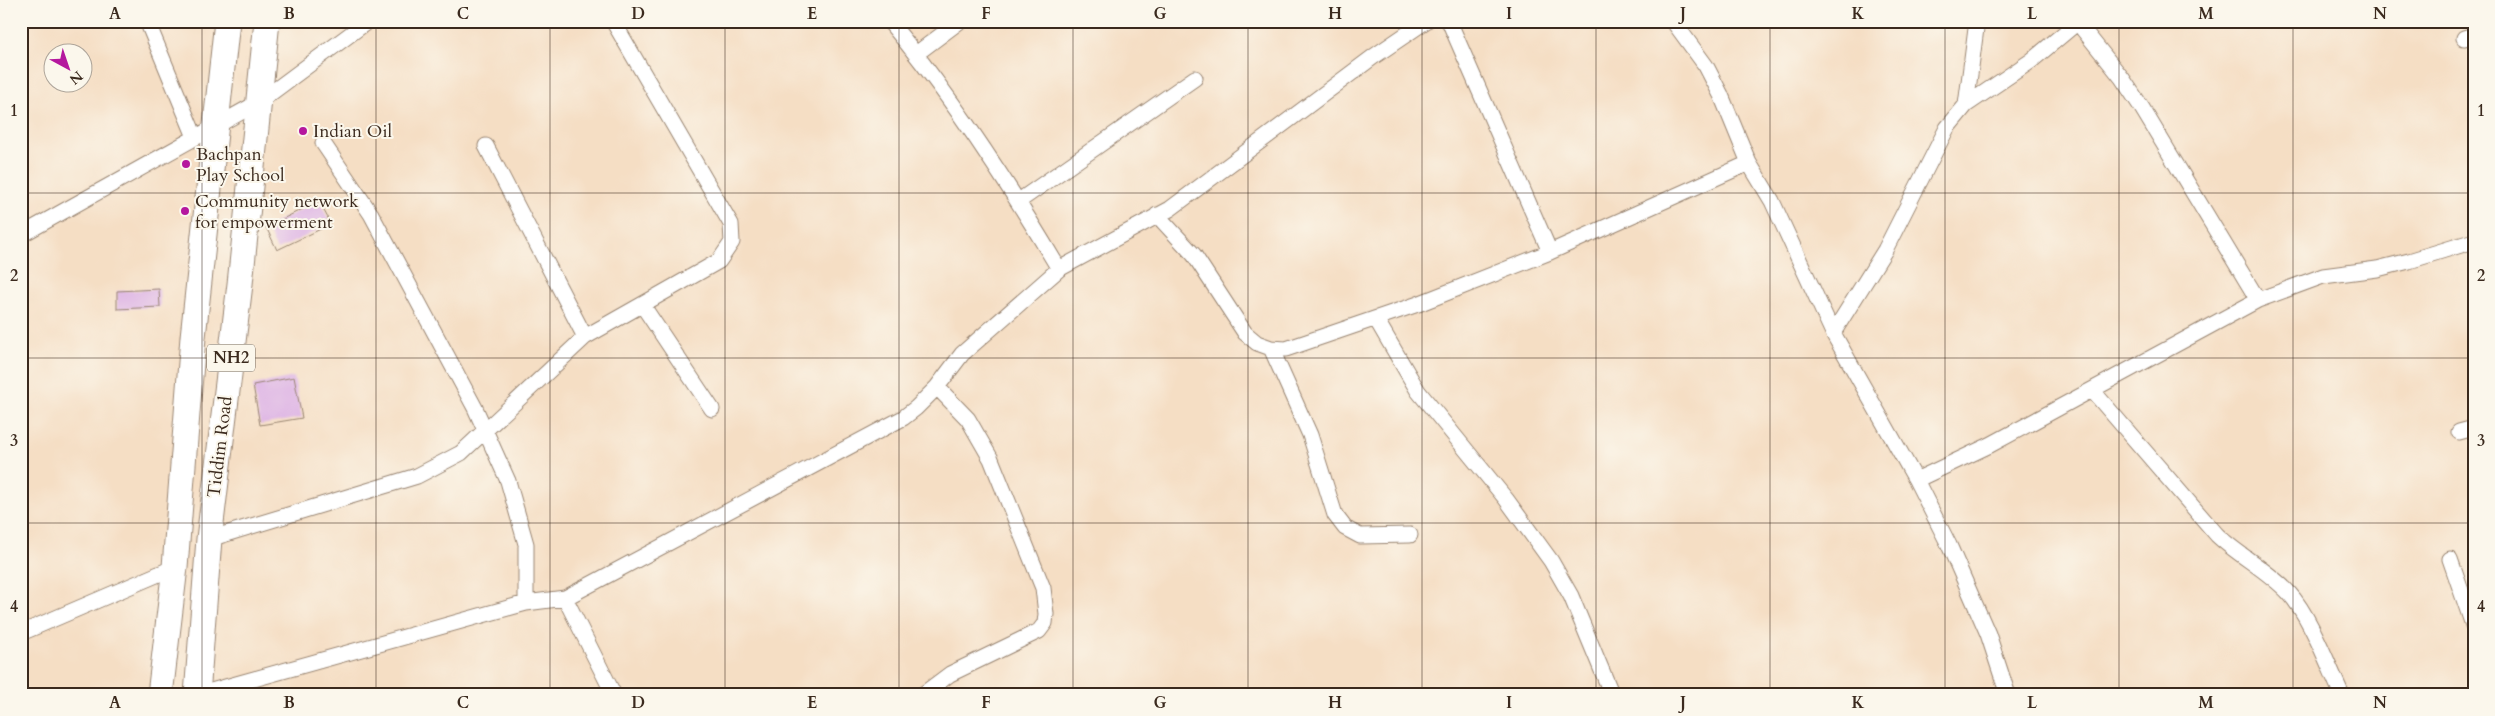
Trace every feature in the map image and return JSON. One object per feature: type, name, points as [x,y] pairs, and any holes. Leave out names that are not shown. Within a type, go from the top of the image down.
[{"type":"highway","name":"Tiddim Road","points":[[160,695],[175,567],[194,337],[206,132],[227,21]]},
{"type":"highway","name":"Tiddim Road","points":[[197,695],[209,539],[240,284],[266,21]]},
{"type":"street","points":[[146,21],[206,132]]},
{"type":"street","points":[[21,234],[259,102],[368,21]]},
{"type":"street","points":[[209,539],[417,476],[460,452],[585,337],[643,306],[719,261],[732,242],[731,224],[613,21]]},
{"type":"street","points":[[889,21],[916,54],[1019,201],[1059,269]]},
{"type":"street","points":[[916,54],[960,21]]},
{"type":"street","points":[[197,695],[526,604],[565,598],[903,418],[937,387],[962,354],[1059,269],[1170,208],[1374,57],[1426,21]]},
{"type":"street","points":[[1449,21],[1550,252]]},
{"type":"street","points":[[1673,21],[1714,80],[1749,163],[1772,200],[1833,333],[1916,480],[1949,544],[1988,634],[2008,695]]},
{"type":"street","points":[[1966,105],[1977,21]]},
{"type":"street","points":[[1833,333],[1885,250],[1947,128],[1966,105],[2031,61],[2079,22],[2122,78],[2142,108],[2258,300]]},
{"type":"street","points":[[1019,201],[1195,78]]},
{"type":"street","points":[[323,143],[371,214],[475,408],[508,481],[526,544],[526,604]]},
{"type":"street","points":[[486,146],[585,337]]},
{"type":"street","points":[[1157,215],[1194,254],[1245,333],[1257,344],[1271,348],[1297,347],[1550,252],[1749,163]]},
{"type":"street","points":[[1916,480],[1990,445],[2258,300],[2323,276],[2385,267],[2474,240]]},
{"type":"street","points":[[643,306],[712,410]]},
{"type":"street","points":[[1376,318],[1418,391],[1512,505],[1551,562],[1571,596],[1612,695]]},
{"type":"street","points":[[1271,348],[1310,436],[1335,515],[1345,528],[1360,536],[1410,535]]},
{"type":"street","points":[[922,695],[950,674],[1039,631],[1045,623],[1046,614],[1041,583],[991,458],[968,419],[937,387]]},
{"type":"street","points":[[2092,390],[2217,534],[2234,551],[2290,594],[2301,610],[2342,695]]},
{"type":"street","points":[[2459,432],[2474,428]]},
{"type":"street","points":[[2450,558],[2474,628]]},
{"type":"street","points":[[21,633],[175,567]]},
{"type":"street","points":[[565,598],[614,695]]},
{"type":"building","points":[[319,201],[331,224],[277,250],[266,227]]},
{"type":"building","points":[[159,289],[160,307],[117,309],[117,291]]},
{"type":"building","points":[[294,377],[302,418],[260,425],[253,385]]},
{"type":"place","name":"Indian Oil","points":[[303,131]]},
{"type":"place","name":"Bachpan Play School","points":[[186,164]]},
{"type":"place","name":"Community network for empowerment","points":[[185,211]]}]
